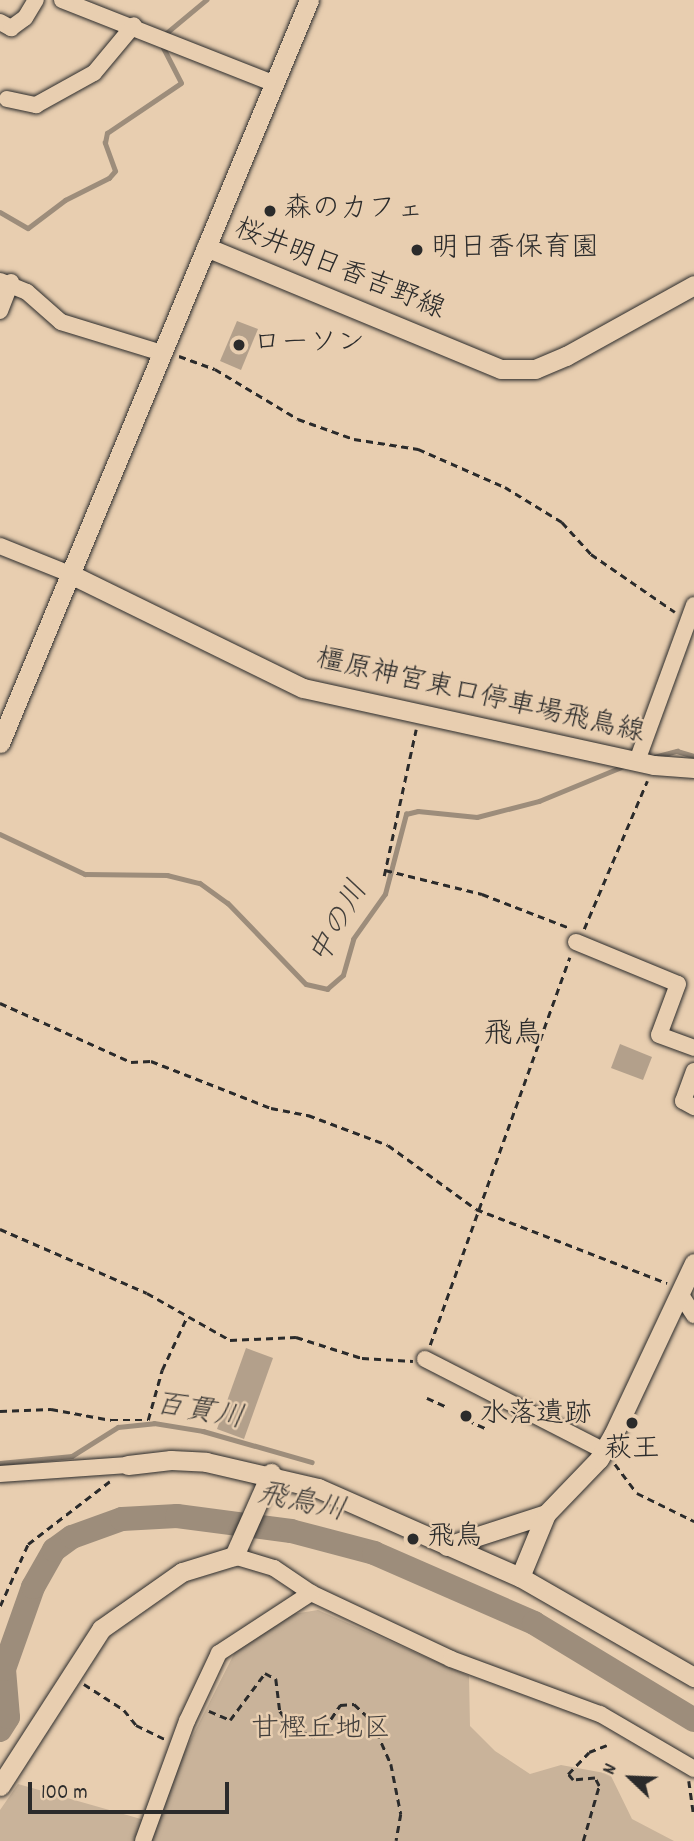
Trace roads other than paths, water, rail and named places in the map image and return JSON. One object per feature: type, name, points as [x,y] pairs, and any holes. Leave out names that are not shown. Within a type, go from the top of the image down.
[{"type":"main road","name":"桜井明日香吉野線","points":[[309,0],[272,83],[206,247],[501,369],[535,369],[566,356],[694,285]]},
{"type":"main road","points":[[0,743],[206,247]]},
{"type":"main road","name":"橿原神宮東口停車場飛鳥線","points":[[70,575],[303,688],[646,763],[694,768]]},
{"type":"main road","points":[[520,1577],[546,1514],[602,1452],[686,1289],[694,1263]]},
{"type":"main road","points":[[128,1465],[171,1460],[271,1473],[318,1488],[520,1577],[694,1677]]},
{"type":"main road","points":[[0,1786],[101,1629],[151,1591],[182,1572],[236,1551],[271,1473]]},
{"type":"main road","points":[[447,1546],[546,1514]]},
{"type":"street","points":[[0,22],[11,28],[25,18],[36,0]]},
{"type":"street","points":[[62,0],[134,25],[272,83]]},
{"type":"street","points":[[7,99],[36,106],[94,73],[134,25]]},
{"type":"street","points":[[0,312],[6,282],[61,322],[162,353]]},
{"type":"street","points":[[0,546],[70,575]]},
{"type":"street","points":[[646,763],[690,612]]},
{"type":"street","points":[[579,938],[678,984],[659,1035],[694,1048]]},
{"type":"street","points":[[694,1071],[683,1101],[694,1107]]},
{"type":"street","points":[[686,1289],[694,1315]]},
{"type":"street","points":[[425,1359],[602,1452]]},
{"type":"street","points":[[0,1474],[128,1465]]},
{"type":"street","points":[[236,1551],[274,1568],[311,1593],[511,1685],[600,1714],[690,1766]]},
{"type":"street","points":[[143,1841],[177,1745],[209,1670],[231,1641],[311,1593]]},
{"type":"waterway","points":[[164,35],[206,0]]},
{"type":"waterway","points":[[0,212],[28,228],[65,200],[109,178],[115,171],[105,143],[107,133],[181,83],[160,42]]},
{"type":"waterway","name":"中の川","points":[[654,757],[677,751],[694,756]]},
{"type":"waterway","name":"中の川","points":[[0,834],[85,874],[167,875],[200,883],[228,903],[306,984],[327,989],[343,975],[353,939],[385,894],[406,814],[418,811],[477,817],[539,801],[624,766]]},
{"type":"waterway","name":"百貫川","points":[[0,1463],[72,1456],[118,1427],[154,1423],[203,1431],[312,1462]]},
{"type":"waterway","name":"飛鳥川","points":[[0,1730],[8,1717],[4,1669],[33,1587],[54,1550],[72,1537],[122,1519],[177,1516],[291,1531],[374,1553],[534,1623],[694,1720]]},
{"type":"place","name":"森のカフェ","points":[[270,211]]},
{"type":"place","name":"明日香保育園","points":[[417,250]]},
{"type":"place","name":"ローソン","points":[[239,345]]},
{"type":"place","name":"水落遺跡","points":[[466,1416]]},
{"type":"place","name":"萩王","points":[[632,1423]]},
{"type":"place","name":"飛鳥","points":[[413,1539]]},
{"type":"district","name":"飛鳥","points":[[513,1037]]},
{"type":"park label","name":"甘樫丘地区","points":[[321,1731]]}]
